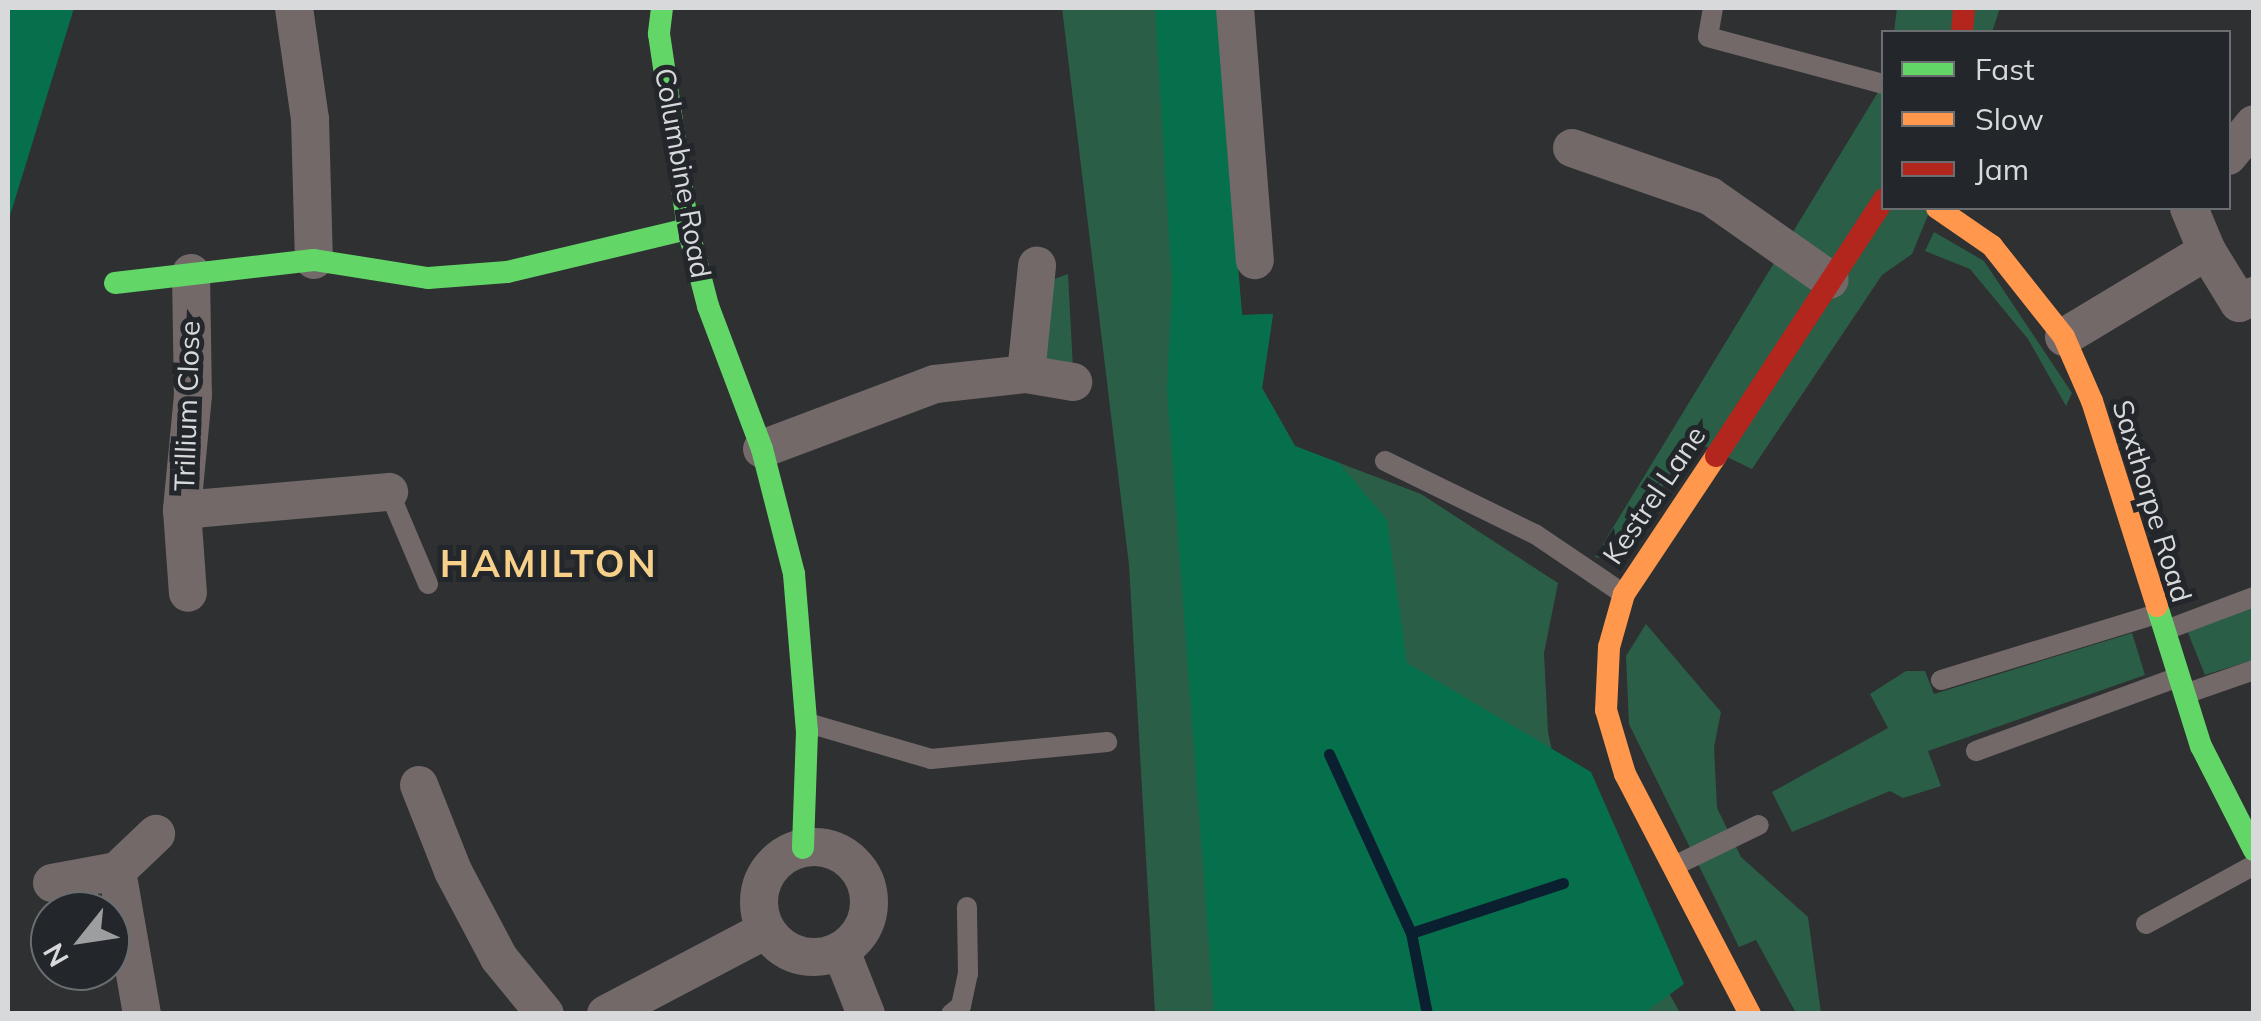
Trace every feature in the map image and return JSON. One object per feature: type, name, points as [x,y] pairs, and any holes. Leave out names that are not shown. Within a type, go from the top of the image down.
[{"type":"street","points":[[294,8],[310,119],[314,260]]},
{"type":"street","name":"Columbine Road","points":[[662,8],[659,34],[688,228],[708,306],[762,448],[794,574],[806,722],[803,848]]},
{"type":"street","points":[[1235,8],[1255,260]]},
{"type":"street","points":[[2231,152],[2254,124]]},
{"type":"street","points":[[1572,148],[1710,196],[1830,280]]},
{"type":"street","name":"Kestrel Lane","points":[[1750,1014],[1625,774],[1606,710],[1608,648],[1624,594],[1655,539],[1750,410],[1881,204]]},
{"type":"street","name":"Saxthorpe Road","points":[[1940,210],[1992,246],[2028,284],[2064,337],[2092,401],[2157,623],[2180,686],[2254,850]]},
{"type":"street","points":[[2190,210],[2207,251],[2239,303],[2254,296]]},
{"type":"street","points":[[115,282],[314,260],[428,278],[507,272],[688,228]]},
{"type":"street","points":[[2064,337],[2207,251]]},
{"type":"street","points":[[1026,374],[1037,266]]},
{"type":"street","name":"Trillium Close","points":[[190,273],[193,395],[182,510],[389,492]]},
{"type":"street","points":[[762,448],[935,384],[1026,374],[1073,382]]},
{"type":"street","points":[[182,510],[188,593]]},
{"type":"street","points":[[419,785],[453,871],[499,958],[545,1014]]},
{"type":"street","points":[[52,883],[117,871],[156,834]]},
{"type":"street","points":[[803,848],[848,858],[866,884],[867,917],[841,951],[801,956],[766,930],[759,912],[764,876],[776,861],[803,848]]},
{"type":"street","points":[[117,871],[142,1014]]},
{"type":"street","points":[[606,1014],[766,930]]},
{"type":"street","points":[[841,951],[866,1014]]},
{"type":"lane","points":[[1713,8],[1708,37],[1881,83]]},
{"type":"lane","points":[[1385,462],[1534,534],[1624,594]]},
{"type":"lane","points":[[389,492],[428,584]]},
{"type":"lane","points":[[1941,680],[2254,597]]},
{"type":"lane","points":[[1976,751],[2180,686],[2254,670]]},
{"type":"lane","points":[[806,722],[930,759],[1107,742]]},
{"type":"lane","points":[[1672,867],[1758,824]]},
{"type":"lane","points":[[2146,924],[2254,865]]},
{"type":"lane","points":[[951,1014],[961,1006],[968,974],[967,908]]},
{"type":"green space","points":[[8,8],[74,8],[8,222]]},
{"type":"green space","points":[[1062,8],[1217,8],[1242,315],[1273,314],[1262,388],[1295,446],[1421,494],[1558,583],[1544,653],[1548,732],[1562,797],[1680,1013],[1155,1013],[1129,565]]},
{"type":"green space","points":[[1155,8],[1216,8],[1242,315],[1273,314],[1262,388],[1295,446],[1339,463],[1387,520],[1407,663],[1591,772],[1684,984],[1644,1013],[1214,1013],[1167,390],[1172,285]]},
{"type":"green space","points":[[1897,8],[2000,8],[1993,30],[1894,30]]},
{"type":"green space","points":[[1881,87],[1881,210],[1930,210],[1912,254],[1882,275],[1752,469],[1692,440],[1615,561],[1595,557]]},
{"type":"green space","points":[[1934,232],[1984,261],[2072,393],[2066,406],[2028,339],[1970,269],[1925,251]]},
{"type":"green space","points":[[1068,274],[1073,368],[1040,358],[1043,283]]},
{"type":"green space","points":[[2253,593],[2253,660],[2205,675],[2182,618]]},
{"type":"green space","points":[[1646,624],[1721,712],[1714,747],[1717,808],[1741,857],[1808,917],[1821,1013],[1796,1013],[1756,940],[1739,947],[1629,724],[1626,656]]},
{"type":"green space","points":[[2132,633],[2145,675],[1928,751],[1941,786],[1903,798],[1890,791],[1792,832],[1772,792],[1888,728],[1870,694],[1906,671],[1925,671],[1934,694]]},
{"type":"waterway","points":[[1329,754],[1411,933],[1427,1014]]},
{"type":"waterway","points":[[1411,933],[1563,883]]},
{"type":"traffic: fast","points":[[662,8],[659,34],[688,229],[708,306],[762,449],[794,574],[807,732],[803,848]]},
{"type":"traffic: fast","points":[[115,283],[314,260],[428,278],[507,272],[688,229]]},
{"type":"traffic: fast","points":[[2157,606],[2201,746],[2254,850]]},
{"type":"traffic: slow","points":[[1940,210],[1992,246],[2064,337],[2092,401],[2157,606]]},
{"type":"traffic: slow","points":[[1716,456],[1624,594],[1609,647],[1606,710],[1625,774],[1750,1014]]},
{"type":"traffic: jam","points":[[1962,30],[1964,8]]},
{"type":"traffic: jam","points":[[1716,456],[1881,204]]},
{"type":"district","name":"HAMILTON","points":[[549,564]]}]
